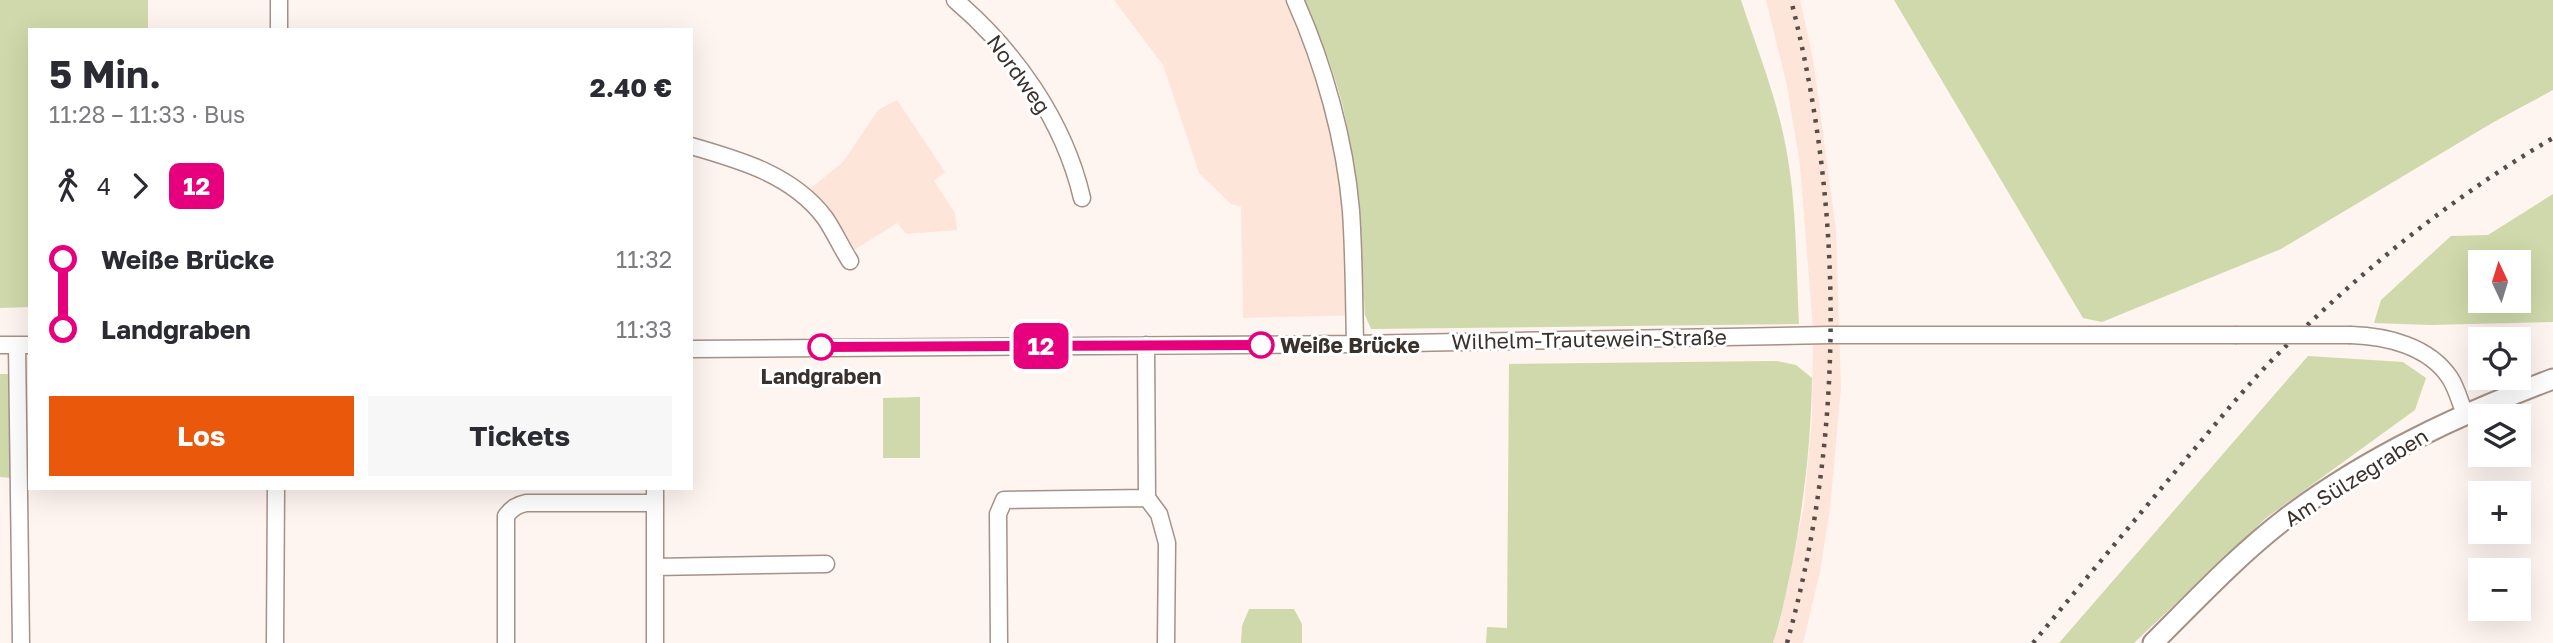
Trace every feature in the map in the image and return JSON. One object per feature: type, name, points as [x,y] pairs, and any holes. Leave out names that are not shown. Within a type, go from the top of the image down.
[{"type":"street","points":[[279,0],[279,28]]},
{"type":"street","name":"Nordweg","points":[[955,0],[977,19],[1000,45],[1048,110],[1067,153],[1082,198]]},
{"type":"street","points":[[1295,0],[1320,67],[1345,166],[1350,209],[1355,344]]},
{"type":"street","points":[[693,147],[737,159],[787,183],[813,204],[825,219],[849,261]]},
{"type":"street","name":"Wilhelm-Trautewein-Straße","points":[[693,349],[1355,344],[1830,335],[2351,335],[2383,338],[2405,344],[2426,355],[2448,376],[2465,414]]},
{"type":"street","points":[[0,345],[23,345],[21,643]]},
{"type":"street","points":[[1146,345],[1147,498],[1159,514],[1167,543],[1166,643]]},
{"type":"street","name":"Am Sülzegraben","points":[[2152,643],[2288,516],[2389,453],[2465,414],[2553,379]]},
{"type":"street","points":[[275,643],[276,490]]},
{"type":"street","points":[[506,643],[506,516],[510,510],[526,503],[655,496],[655,643]]},
{"type":"street","points":[[999,643],[998,514],[1004,500],[1147,498]]},
{"type":"street","points":[[655,567],[826,564]]},
{"type":"shaded area","points":[[1114,0],[1305,0],[1342,105],[1350,145],[1360,218],[1365,315],[1243,318],[1241,207],[1231,204],[1199,173],[1163,65]]},
{"type":"shaded area","points":[[1766,0],[1800,0],[1813,59],[1836,230],[1841,388],[1830,509],[1820,572],[1803,643],[1773,643],[1780,622],[1804,505],[1812,418],[1813,329],[1800,165],[1787,86]]},
{"type":"shaded area","points":[[897,100],[945,172],[934,181],[955,213],[957,230],[906,234],[897,223],[851,252],[811,188],[843,162],[878,110]]},
{"type":"green space","points":[[0,0],[148,0],[148,28],[28,28],[28,307],[0,308]]},
{"type":"green space","points":[[1305,0],[1741,0],[1772,92],[1790,170],[1799,324],[1371,329],[1365,315],[1353,158],[1343,107]]},
{"type":"green space","points":[[1894,0],[2553,0],[2553,90],[2492,123],[2281,249],[2102,322],[2083,318]]},
{"type":"green space","points":[[2553,194],[2553,322],[2430,325],[2374,323],[2381,300],[2451,236],[2488,235]]},
{"type":"green space","points":[[2308,356],[2403,362],[2426,378],[2415,410],[2266,518],[2134,643],[2059,643]]},
{"type":"green space","points":[[1777,361],[1796,365],[1812,378],[1800,518],[1784,604],[1773,643],[1486,643],[1487,627],[1507,628],[1509,364]]},
{"type":"green space","points":[[0,374],[10,374],[11,478],[0,477]]},
{"type":"green space","points":[[920,397],[920,458],[883,458],[883,398]]},
{"type":"green space","points":[[1249,609],[1294,609],[1302,624],[1302,643],[1241,643],[1242,626]]},
{"type":"railway","points":[[1787,643],[1806,564],[1820,484],[1828,403],[1831,322],[1821,159],[1791,0]]},
{"type":"railway","points":[[2033,643],[2245,389],[2314,319],[2378,262],[2445,209],[2553,138]]},
{"type":"bus line","name":"12","points":[[821,347],[1261,345]]},
{"type":"place","name":"Weiße Brücke","points":[[1261,345]]},
{"type":"place","name":"Landgraben","points":[[821,347]]}]
